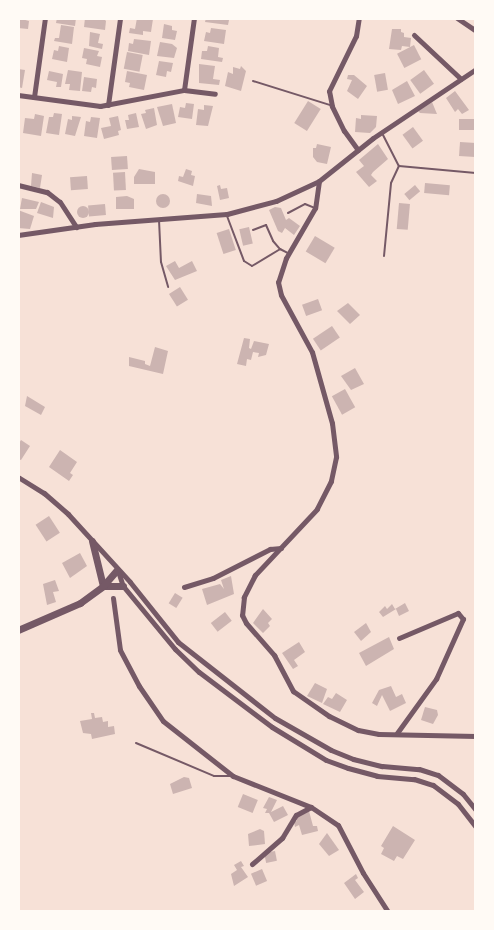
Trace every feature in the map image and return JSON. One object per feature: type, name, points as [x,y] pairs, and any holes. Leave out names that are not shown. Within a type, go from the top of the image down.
[{"type":"street","points":[[34,97],[45,18]]},
{"type":"street","points":[[108,105],[120,18]]},
{"type":"street","points":[[184,90],[194,18]]},
{"type":"street","points":[[358,150],[332,106],[329,91],[356,36],[359,18]]},
{"type":"street","points":[[457,18],[476,32]]},
{"type":"street","points":[[414,35],[461,79]]},
{"type":"street","points":[[18,235],[76,227],[227,214],[276,201],[319,181],[381,133],[476,69]]},
{"type":"street","points":[[18,95],[108,105],[184,90],[214,94]]},
{"type":"street","points":[[319,181],[315,208],[288,253],[278,282],[281,295],[312,352],[332,423],[336,457],[331,481],[317,509],[255,575],[242,606],[246,623],[274,655],[293,691],[313,707],[358,730],[379,734],[476,736]]},
{"type":"street","points":[[18,185],[47,192],[60,202],[76,227]]},
{"type":"street","points":[[18,477],[44,493],[68,514],[178,642],[275,717],[331,750],[353,759],[382,766],[419,769],[438,775],[463,794],[476,810]]},
{"type":"street","points":[[92,541],[103,586]]},
{"type":"street","points":[[184,587],[213,578],[270,549],[282,548]]},
{"type":"street","points":[[117,570],[123,586],[158,631],[199,672],[272,727],[326,760],[348,768],[370,774],[414,779],[433,785],[458,804],[476,827]]},
{"type":"street","points":[[18,630],[80,603],[103,586],[117,570]]},
{"type":"street","points":[[103,586],[123,586]]},
{"type":"street","points":[[113,598],[120,650],[139,686],[163,720],[233,776],[311,807],[338,825],[363,873],[388,912]]},
{"type":"street","points":[[397,733],[436,679],[463,619],[458,613],[399,638]]},
{"type":"street","points":[[252,864],[282,838],[296,815],[311,807]]},
{"type":"lane","points":[[253,81],[332,106]]},
{"type":"lane","points":[[381,133],[399,166]]},
{"type":"lane","points":[[399,166],[476,173]]},
{"type":"lane","points":[[384,256],[391,183],[399,166]]},
{"type":"lane","points":[[288,213],[305,204],[315,208]]},
{"type":"lane","points":[[227,214],[244,261],[252,266],[280,249]]},
{"type":"lane","points":[[159,220],[161,262],[168,287]]},
{"type":"lane","points":[[253,230],[266,225],[280,249],[288,253]]},
{"type":"lane","points":[[136,743],[214,776],[223,778],[233,776]]},
{"type":"building","points":[[18,18],[29,21],[28,29],[18,28]]},
{"type":"building","points":[[57,18],[76,18],[75,26],[56,23]]},
{"type":"building","points":[[85,18],[103,18],[106,21],[105,30],[84,27]]},
{"type":"building","points":[[137,18],[153,19],[151,32],[143,31],[143,35],[129,33],[130,28],[135,29]]},
{"type":"building","points":[[206,18],[224,18],[229,20],[228,25],[205,22]]},
{"type":"building","points":[[164,24],[172,26],[172,30],[177,31],[175,40],[162,38]]},
{"type":"building","points":[[61,25],[74,27],[72,44],[54,41],[55,38],[59,38]]},
{"type":"building","points":[[211,28],[226,30],[224,44],[204,41],[206,32],[210,33]]},
{"type":"building","points":[[392,29],[401,29],[404,37],[411,38],[410,47],[402,46],[401,50],[389,49]]},
{"type":"building","points":[[90,32],[100,34],[98,43],[103,44],[102,49],[89,46]]},
{"type":"building","points":[[134,39],[151,41],[149,55],[128,51],[129,43],[133,44]]},
{"type":"building","points":[[160,42],[172,44],[177,48],[174,58],[157,56]]},
{"type":"building","points":[[414,45],[421,59],[404,68],[397,54]]},
{"type":"building","points":[[59,46],[69,48],[67,62],[52,59],[54,50],[58,51]]},
{"type":"building","points":[[208,46],[219,48],[218,57],[223,58],[222,62],[201,59],[202,51],[207,51]]},
{"type":"building","points":[[84,48],[99,51],[97,56],[102,57],[100,67],[86,64],[87,59],[82,58]]},
{"type":"building","points":[[127,52],[143,55],[139,72],[124,69]]},
{"type":"building","points":[[159,61],[173,63],[171,72],[167,71],[166,77],[156,75]]},
{"type":"building","points":[[199,64],[215,66],[213,79],[220,80],[219,85],[199,83]]},
{"type":"building","points":[[241,66],[246,71],[241,91],[225,86],[228,72],[233,74],[233,67],[240,69]]},
{"type":"building","points":[[18,69],[25,70],[22,88],[18,87]]},
{"type":"building","points":[[68,70],[82,72],[80,91],[69,90],[70,84],[65,84]]},
{"type":"building","points":[[424,70],[434,84],[420,94],[410,80]]},
{"type":"building","points":[[49,71],[63,74],[61,87],[56,87],[57,82],[47,80]]},
{"type":"building","points":[[127,71],[147,75],[144,90],[129,87],[130,83],[125,82]]},
{"type":"building","points":[[385,73],[388,90],[377,92],[374,75]]},
{"type":"building","points":[[348,75],[354,75],[367,86],[358,99],[347,91],[352,80],[347,79]]},
{"type":"building","points":[[84,77],[97,79],[96,88],[92,87],[91,92],[82,91]]},
{"type":"building","points":[[407,81],[415,96],[398,104],[392,90]]},
{"type":"building","points":[[455,91],[469,110],[462,114],[458,109],[455,112],[446,98]]},
{"type":"building","points":[[308,101],[321,109],[307,131],[294,123]]},
{"type":"building","points":[[432,102],[437,114],[418,111]]},
{"type":"building","points":[[186,103],[194,104],[192,119],[178,117],[180,107],[185,108]]},
{"type":"building","points":[[172,104],[176,123],[163,126],[157,107]]},
{"type":"building","points":[[204,105],[213,106],[208,126],[196,125],[198,109],[204,110]]},
{"type":"building","points":[[154,108],[157,125],[146,129],[141,114],[146,113],[145,110]]},
{"type":"building","points":[[54,113],[62,114],[59,135],[46,133],[49,117],[53,117]]},
{"type":"building","points":[[136,113],[139,127],[127,129],[125,120],[129,120],[128,115]]},
{"type":"building","points":[[35,114],[44,116],[41,136],[23,133],[25,118],[34,119]]},
{"type":"building","points":[[361,115],[377,116],[376,127],[370,133],[355,132],[356,118],[361,119]]},
{"type":"building","points":[[72,116],[81,117],[75,136],[65,134],[68,119],[72,120]]},
{"type":"building","points":[[118,116],[121,130],[118,131],[119,135],[104,139],[101,128],[111,126],[109,118]]},
{"type":"building","points":[[91,117],[100,118],[97,138],[84,136],[86,121],[90,122]]},
{"type":"building","points":[[459,119],[476,119],[476,130],[459,130]]},
{"type":"building","points":[[413,127],[423,141],[412,148],[402,135]]},
{"type":"building","points":[[460,142],[476,143],[475,157],[459,156]]},
{"type":"building","points":[[317,144],[331,147],[327,164],[317,162],[313,157],[313,148],[316,148]]},
{"type":"building","points":[[378,144],[388,159],[373,172],[371,175],[377,181],[369,187],[356,172],[364,166],[359,160]]},
{"type":"building","points":[[127,156],[128,169],[112,170],[111,157]]},
{"type":"building","points":[[139,169],[155,172],[155,184],[134,184],[134,177]]},
{"type":"building","points":[[186,169],[192,171],[191,175],[195,176],[193,186],[178,181],[179,176],[183,177]]},
{"type":"building","points":[[125,172],[126,190],[114,191],[113,173]]},
{"type":"building","points":[[32,173],[42,175],[40,188],[31,186]]},
{"type":"building","points":[[87,176],[88,189],[71,190],[70,177]]},
{"type":"building","points":[[425,183],[450,185],[449,195],[424,193]]},
{"type":"building","points":[[220,185],[221,189],[227,188],[229,198],[220,200],[217,186]]},
{"type":"building","points":[[415,185],[420,191],[409,200],[404,194]]},
{"type":"building","points":[[163,194],[168,196],[170,201],[168,206],[163,208],[158,206],[156,201],[158,196]]},
{"type":"building","points":[[197,194],[211,196],[212,206],[196,203]]},
{"type":"building","points":[[127,196],[134,199],[134,209],[116,209],[116,197]]},
{"type":"building","points":[[22,198],[39,202],[36,209],[20,209]]},
{"type":"building","points":[[41,202],[54,207],[53,218],[37,213]]},
{"type":"building","points":[[399,203],[410,204],[408,230],[397,229]]},
{"type":"building","points":[[105,204],[106,215],[89,216],[88,205]]},
{"type":"building","points":[[83,206],[89,212],[83,218],[77,212]]},
{"type":"building","points":[[275,207],[281,208],[286,220],[289,218],[300,226],[294,235],[285,228],[282,233],[278,231],[269,210]]},
{"type":"building","points":[[18,210],[34,216],[30,229],[18,228]]},
{"type":"building","points":[[249,227],[253,244],[243,246],[239,229]]},
{"type":"building","points":[[229,229],[236,250],[223,254],[217,233]]},
{"type":"building","points":[[315,236],[335,248],[325,263],[306,251]]},
{"type":"building","points":[[175,261],[179,268],[192,261],[197,271],[175,280],[166,266]]},
{"type":"building","points":[[180,287],[188,300],[177,307],[169,294]]},
{"type":"building","points":[[318,299],[322,310],[306,316],[302,305]]},
{"type":"building","points":[[348,303],[360,315],[350,324],[337,311]]},
{"type":"building","points":[[332,326],[340,338],[321,350],[313,339]]},
{"type":"building","points":[[244,338],[250,339],[249,348],[251,349],[254,341],[269,344],[266,355],[258,357],[259,353],[253,352],[251,360],[247,359],[246,366],[237,364]]},
{"type":"building","points":[[155,347],[168,351],[163,374],[129,366],[129,357],[145,361],[145,364],[150,366]]},
{"type":"building","points":[[355,368],[364,384],[351,390],[341,376]]},
{"type":"building","points":[[345,389],[355,407],[342,415],[332,396]]},
{"type":"building","points":[[27,396],[45,407],[41,415],[25,406]]},
{"type":"building","points":[[21,440],[30,446],[21,460],[18,459],[18,445]]},
{"type":"building","points":[[60,450],[77,462],[70,473],[73,475],[69,481],[49,467]]},
{"type":"building","points":[[49,516],[60,533],[46,541],[36,525]]},
{"type":"building","points":[[80,553],[87,566],[70,578],[62,563]]},
{"type":"building","points":[[231,576],[234,594],[207,605],[202,589],[220,584],[224,589],[221,580]]},
{"type":"building","points":[[55,580],[59,591],[53,592],[56,602],[47,605],[43,584]]},
{"type":"building","points":[[175,593],[183,598],[176,608],[169,603]]},
{"type":"building","points":[[405,603],[409,611],[399,616],[396,609],[383,617],[379,612],[385,606],[387,609],[392,604],[395,609]]},
{"type":"building","points":[[263,609],[272,619],[268,623],[270,626],[263,633],[253,623]]},
{"type":"building","points":[[225,612],[232,621],[218,632],[211,623]]},
{"type":"building","points":[[366,623],[371,632],[361,641],[354,632]]},
{"type":"building","points":[[389,637],[394,649],[366,666],[359,653]]},
{"type":"building","points":[[299,642],[305,652],[294,660],[298,666],[293,669],[282,653]]},
{"type":"building","points":[[315,683],[327,689],[322,703],[307,696]]},
{"type":"building","points":[[391,686],[396,697],[402,694],[406,703],[390,711],[382,695],[377,706],[372,703],[379,690]]},
{"type":"building","points":[[336,693],[347,700],[340,712],[323,704],[328,697],[332,699]]},
{"type":"building","points":[[425,707],[437,710],[438,715],[433,724],[421,720]]},
{"type":"building","points":[[91,713],[94,713],[95,718],[102,717],[103,722],[108,721],[108,727],[114,726],[115,734],[92,739],[91,734],[83,733],[80,721],[92,719]]},
{"type":"building","points":[[184,777],[189,778],[192,788],[173,794],[170,784]]},
{"type":"building","points":[[243,794],[258,800],[253,813],[238,807]]},
{"type":"building","points":[[269,797],[277,800],[271,812],[283,806],[288,815],[274,822],[269,813],[265,813],[267,809],[263,808]]},
{"type":"building","points":[[309,811],[313,826],[317,826],[318,831],[302,835],[299,825],[295,827],[294,822],[297,821],[296,817]]},
{"type":"building","points":[[393,826],[415,840],[403,859],[397,856],[394,861],[381,854],[384,848],[381,846]]},
{"type":"building","points":[[260,829],[264,831],[265,844],[249,846],[248,834]]},
{"type":"building","points":[[327,833],[339,850],[329,856],[319,844]]},
{"type":"building","points":[[275,851],[277,861],[266,863],[264,853]]},
{"type":"building","points":[[241,861],[244,866],[241,867],[248,877],[234,886],[231,874],[237,870],[234,865]]},
{"type":"building","points":[[262,869],[267,881],[256,886],[251,874]]},
{"type":"building","points":[[356,874],[358,878],[355,880],[364,892],[355,899],[344,883]]}]
